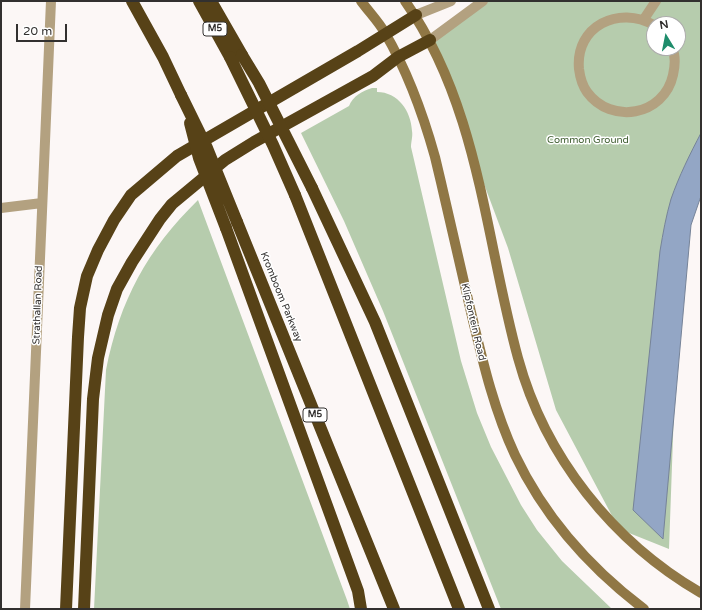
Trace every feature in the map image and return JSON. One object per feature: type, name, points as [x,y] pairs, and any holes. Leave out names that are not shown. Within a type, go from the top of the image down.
[{"type":"highway","name":"Kromboom Parkway","points":[[132,1],[163,57],[207,148],[394,609]]},
{"type":"highway","name":"M5","points":[[199,1],[230,57],[273,145],[295,195],[459,609]]},
{"type":"highway","points":[[211,1],[259,83],[312,188],[374,322],[489,609]]},
{"type":"highway","points":[[66,609],[77,345],[80,308],[87,276],[98,250],[114,220],[131,195],[177,156],[358,51],[416,15]]},
{"type":"highway","points":[[84,609],[93,399],[98,358],[108,314],[117,289],[132,262],[172,204],[225,160],[254,142],[373,76],[398,57],[430,40]]},
{"type":"highway","points":[[183,100],[199,158],[226,228],[358,591],[361,609]]},
{"type":"main road","name":"Klipfontein Road","points":[[361,1],[385,33],[398,57],[413,92],[431,142],[484,371],[498,414],[515,456],[538,497],[563,531],[591,564],[623,593],[644,609]]},
{"type":"main road","points":[[405,1],[416,15],[430,40],[447,77],[462,116],[472,151],[518,359],[531,397],[548,433],[570,472],[593,502],[619,529],[654,561],[678,580],[701,593]]},
{"type":"street","name":"Strathallan Road","points":[[26,609],[51,1]]},
{"type":"street","points":[[416,15],[451,1]]},
{"type":"street","points":[[430,40],[483,1]]},
{"type":"street","points":[[656,1],[644,19],[630,16],[614,18],[600,24],[589,34],[581,47],[578,62],[580,77],[586,91],[596,102],[609,110],[624,113],[639,111],[653,105],[664,95],[672,82],[675,68],[674,56]]},
{"type":"street","points":[[1,208],[42,203]]},
{"type":"green space","name":"Common Ground","points":[[482,1],[701,1],[701,174],[681,214],[669,549],[619,529],[556,410],[508,248],[430,40]]},
{"type":"green space","points":[[372,88],[377,88],[377,92],[391,95],[397,99],[402,104],[409,116],[412,133],[411,147],[461,361],[477,413],[491,447],[521,505],[537,530],[562,561],[612,609],[501,609],[383,311],[344,221],[301,133],[349,106],[358,94]]},
{"type":"green space","points":[[198,200],[350,609],[94,609],[106,370],[112,345],[119,321],[128,299],[150,257],[180,219]]},
{"type":"water","points":[[701,133],[701,196],[691,225],[663,539],[633,510],[662,238],[674,190]]}]
